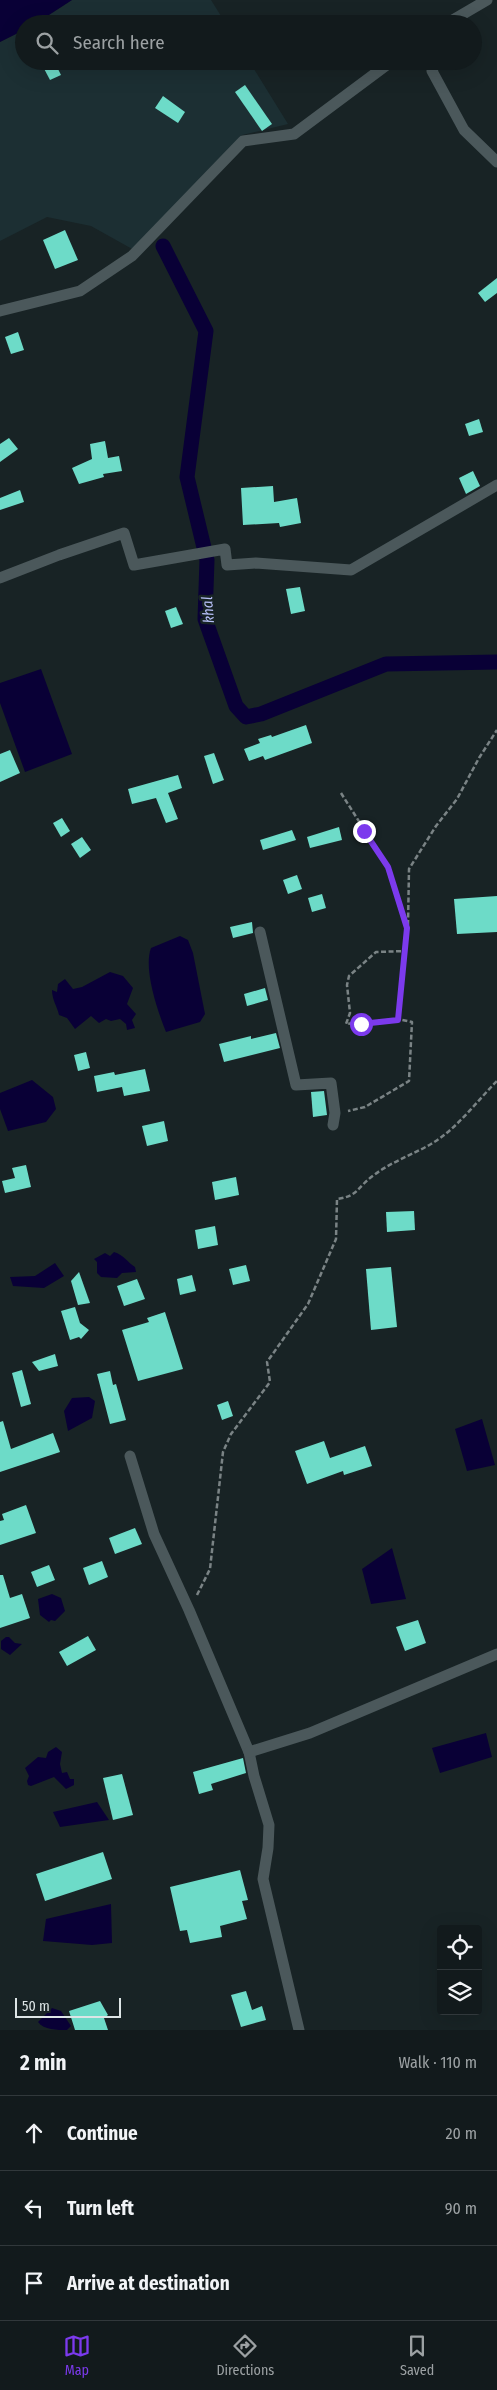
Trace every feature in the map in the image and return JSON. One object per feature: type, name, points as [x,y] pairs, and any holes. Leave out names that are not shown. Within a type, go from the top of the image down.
[{"type":"street","points":[[458,15],[466,0]]},
{"type":"street","points":[[463,15],[487,0]]},
{"type":"street","points":[[0,311],[80,291],[132,256],[244,141],[294,134],[380,70]]},
{"type":"street","points":[[432,70],[464,130],[497,162]]},
{"type":"street","points":[[0,578],[59,554],[124,533],[134,565],[225,549],[227,565],[256,563],[351,570],[497,485]]},
{"type":"street","points":[[260,932],[296,1085],[331,1083],[335,1113],[333,1125]]},
{"type":"street","points":[[130,1456],[154,1534],[189,1610],[249,1752],[268,1825],[268,1848],[263,1879],[299,2030]]},
{"type":"street","points":[[249,1752],[310,1733],[497,1654]]},
{"type":"path","points":[[398,1020],[407,928],[409,870],[436,826],[457,799],[479,758],[497,730]]},
{"type":"path","points":[[341,792],[388,867],[407,928]]},
{"type":"path","points":[[335,1113],[364,1107],[409,1081],[412,1022],[398,1020],[346,1024],[350,1013],[347,984],[349,976],[376,952],[405,951]]},
{"type":"path","points":[[189,1610],[210,1569],[223,1452],[230,1434],[270,1382],[267,1362],[308,1304],[336,1239],[337,1199],[351,1197],[373,1175],[408,1154],[432,1144],[457,1123],[497,1081]]},
{"type":"shaded area","points":[[0,0],[72,0],[49,15],[15,15],[15,34],[0,42]]},
{"type":"shaded area","points":[[72,0],[211,0],[220,15],[49,15]]},
{"type":"shaded area","points":[[15,34],[15,70],[255,70],[288,124],[242,135],[134,250],[91,226],[47,217],[0,241],[0,42]]},
{"type":"shaded area","points":[[41,669],[72,754],[25,772],[0,703],[0,683]]},
{"type":"shaded area","points":[[180,936],[188,940],[193,953],[205,1014],[200,1022],[166,1032],[152,990],[149,957],[151,948]]},
{"type":"shaded area","points":[[110,972],[123,976],[133,988],[127,1004],[136,1014],[132,1020],[135,1028],[127,1030],[126,1024],[120,1019],[111,1021],[106,1019],[99,1023],[91,1016],[75,1029],[67,1018],[59,1015],[52,990],[57,992],[58,984],[65,979],[73,989],[82,987]]},
{"type":"shaded area","points":[[32,1080],[53,1097],[56,1109],[46,1122],[8,1131],[0,1109],[0,1093]]},
{"type":"shaded area","points":[[114,1252],[135,1267],[136,1272],[122,1273],[117,1278],[101,1277],[97,1273],[97,1262],[94,1259],[105,1253],[110,1256]]},
{"type":"shaded area","points":[[55,1263],[64,1276],[44,1288],[13,1286],[10,1277],[35,1276]]},
{"type":"shaded area","points":[[89,1397],[95,1401],[92,1418],[68,1431],[64,1411],[72,1398]]},
{"type":"shaded area","points":[[482,1419],[495,1465],[467,1471],[455,1429]]},
{"type":"shaded area","points":[[392,1548],[406,1599],[371,1604],[362,1569]]},
{"type":"shaded area","points":[[52,1594],[61,1598],[65,1611],[55,1621],[51,1620],[49,1622],[40,1615],[38,1599]]},
{"type":"shaded area","points":[[9,1637],[15,1643],[22,1644],[10,1655],[1,1649],[1,1641]]},
{"type":"shaded area","points":[[486,1733],[492,1757],[440,1773],[432,1748]]},
{"type":"shaded area","points":[[56,1747],[62,1752],[60,1764],[62,1773],[67,1772],[70,1779],[74,1779],[74,1785],[66,1789],[54,1777],[31,1786],[28,1785],[29,1776],[25,1768],[38,1757],[46,1758],[48,1752]]},
{"type":"shaded area","points":[[97,1802],[109,1820],[60,1827],[53,1812]]},
{"type":"shaded area","points":[[111,1904],[112,1943],[92,1945],[43,1941],[46,1919]]},
{"type":"shaded area","points":[[52,2008],[61,2011],[71,2026],[67,2030],[47,2028],[38,2022]]},
{"type":"building","points":[[45,70],[58,70],[61,75],[50,80]]},
{"type":"building","points":[[245,85],[272,124],[262,131],[235,92]]},
{"type":"building","points":[[163,96],[185,112],[178,123],[155,108]]},
{"type":"building","points":[[65,230],[78,260],[55,269],[43,240]]},
{"type":"building","points":[[497,278],[497,293],[485,302],[478,293]]},
{"type":"building","points":[[18,332],[24,350],[11,354],[5,337]]},
{"type":"building","points":[[479,419],[483,432],[469,436],[465,424]]},
{"type":"building","points":[[9,438],[18,449],[0,462],[0,444]]},
{"type":"building","points":[[105,441],[108,458],[119,456],[122,471],[103,474],[104,477],[79,484],[72,468],[92,459],[90,444]]},
{"type":"building","points":[[473,471],[480,486],[466,494],[459,478]]},
{"type":"building","points":[[273,486],[274,502],[297,498],[301,523],[280,527],[279,523],[243,525],[241,488]]},
{"type":"building","points":[[20,490],[24,502],[0,510],[0,498]]},
{"type":"building","points":[[300,587],[305,611],[291,614],[286,589]]},
{"type":"building","points":[[176,607],[183,624],[171,628],[165,611]]},
{"type":"building","points":[[306,725],[312,743],[265,760],[263,756],[249,761],[244,749],[260,743],[258,739],[271,735],[272,737]]},
{"type":"building","points":[[10,750],[20,773],[0,782],[0,754]]},
{"type":"building","points":[[214,753],[224,780],[213,784],[204,756]]},
{"type":"building","points":[[178,775],[182,788],[168,793],[178,819],[166,823],[156,798],[132,804],[128,789]]},
{"type":"building","points":[[62,818],[70,831],[61,837],[53,823]]},
{"type":"building","points":[[339,827],[342,840],[310,848],[307,837]]},
{"type":"building","points":[[292,830],[296,840],[263,850],[260,840]]},
{"type":"building","points":[[82,837],[91,850],[80,858],[71,844]]},
{"type":"building","points":[[297,875],[302,889],[288,894],[283,880]]},
{"type":"building","points":[[322,894],[326,908],[312,912],[308,898]]},
{"type":"building","points":[[497,896],[497,932],[457,934],[454,899]]},
{"type":"building","points":[[252,922],[253,933],[233,938],[230,927]]},
{"type":"building","points":[[265,988],[268,1000],[247,1006],[244,994]]},
{"type":"building","points":[[276,1033],[280,1048],[224,1062],[219,1044],[251,1036],[251,1039]]},
{"type":"building","points":[[86,1052],[90,1068],[78,1071],[74,1055]]},
{"type":"building","points":[[145,1069],[150,1091],[124,1096],[122,1087],[97,1092],[94,1076],[114,1072],[115,1075]]},
{"type":"building","points":[[324,1091],[327,1115],[313,1117],[311,1092]]},
{"type":"building","points":[[164,1121],[168,1141],[147,1146],[142,1126]]},
{"type":"building","points":[[26,1165],[31,1187],[5,1193],[2,1181],[15,1178],[12,1168]]},
{"type":"building","points":[[236,1177],[239,1195],[215,1200],[212,1182]]},
{"type":"building","points":[[414,1211],[415,1230],[387,1232],[386,1212]]},
{"type":"building","points":[[215,1226],[218,1245],[198,1249],[195,1230]]},
{"type":"building","points":[[246,1265],[250,1281],[233,1285],[229,1269]]},
{"type":"building","points":[[391,1267],[397,1327],[371,1330],[366,1269]]},
{"type":"building","points":[[79,1272],[90,1303],[78,1305],[71,1281]]},
{"type":"building","points":[[192,1275],[196,1291],[180,1295],[177,1279]]},
{"type":"building","points":[[137,1279],[145,1299],[124,1306],[117,1286]]},
{"type":"building","points":[[75,1307],[80,1323],[89,1330],[81,1339],[79,1337],[70,1340],[61,1311]]},
{"type":"building","points":[[165,1312],[183,1369],[138,1381],[122,1330],[149,1322],[147,1318]]},
{"type":"building","points":[[55,1354],[58,1366],[39,1371],[32,1362]]},
{"type":"building","points":[[22,1370],[31,1404],[21,1407],[12,1373]]},
{"type":"building","points":[[110,1371],[113,1385],[116,1384],[126,1420],[110,1424],[97,1374]]},
{"type":"building","points":[[228,1401],[233,1416],[222,1420],[217,1405]]},
{"type":"building","points":[[3,1421],[11,1449],[53,1433],[60,1452],[0,1472],[0,1422]]},
{"type":"building","points":[[324,1441],[330,1458],[365,1446],[372,1466],[344,1475],[343,1471],[307,1484],[295,1451]]},
{"type":"building","points":[[26,1505],[36,1533],[0,1545],[0,1521],[4,1520],[2,1514]]},
{"type":"building","points":[[135,1528],[142,1544],[115,1554],[109,1538]]},
{"type":"building","points":[[102,1561],[108,1577],[89,1585],[83,1568]]},
{"type":"building","points":[[49,1565],[55,1580],[37,1587],[31,1572]]},
{"type":"building","points":[[0,1575],[3,1575],[10,1598],[22,1594],[30,1618],[0,1628]]},
{"type":"building","points":[[418,1620],[426,1643],[405,1651],[396,1627]]},
{"type":"building","points":[[88,1636],[96,1650],[67,1666],[59,1652]]},
{"type":"building","points":[[243,1758],[246,1773],[211,1784],[213,1790],[199,1794],[193,1772]]},
{"type":"building","points":[[122,1774],[133,1815],[113,1820],[103,1778]]},
{"type":"building","points":[[103,1852],[112,1879],[45,1901],[36,1874]]},
{"type":"building","points":[[240,1870],[248,1900],[242,1901],[247,1919],[220,1926],[222,1937],[190,1943],[187,1930],[180,1931],[170,1887]]},
{"type":"building","points":[[246,1991],[252,2010],[262,2006],[266,2020],[241,2027],[231,1995]]},
{"type":"building","points":[[100,2001],[108,2015],[104,2018],[108,2030],[75,2030],[69,2011]]},
{"type":"waterway","name":"khal","points":[[163,246],[206,331],[187,477],[207,560],[205,619],[236,706],[246,717],[261,714],[386,664],[497,662]]},
{"type":"route","points":[[361,1024],[398,1020],[407,928],[388,867],[364,831]]}]
